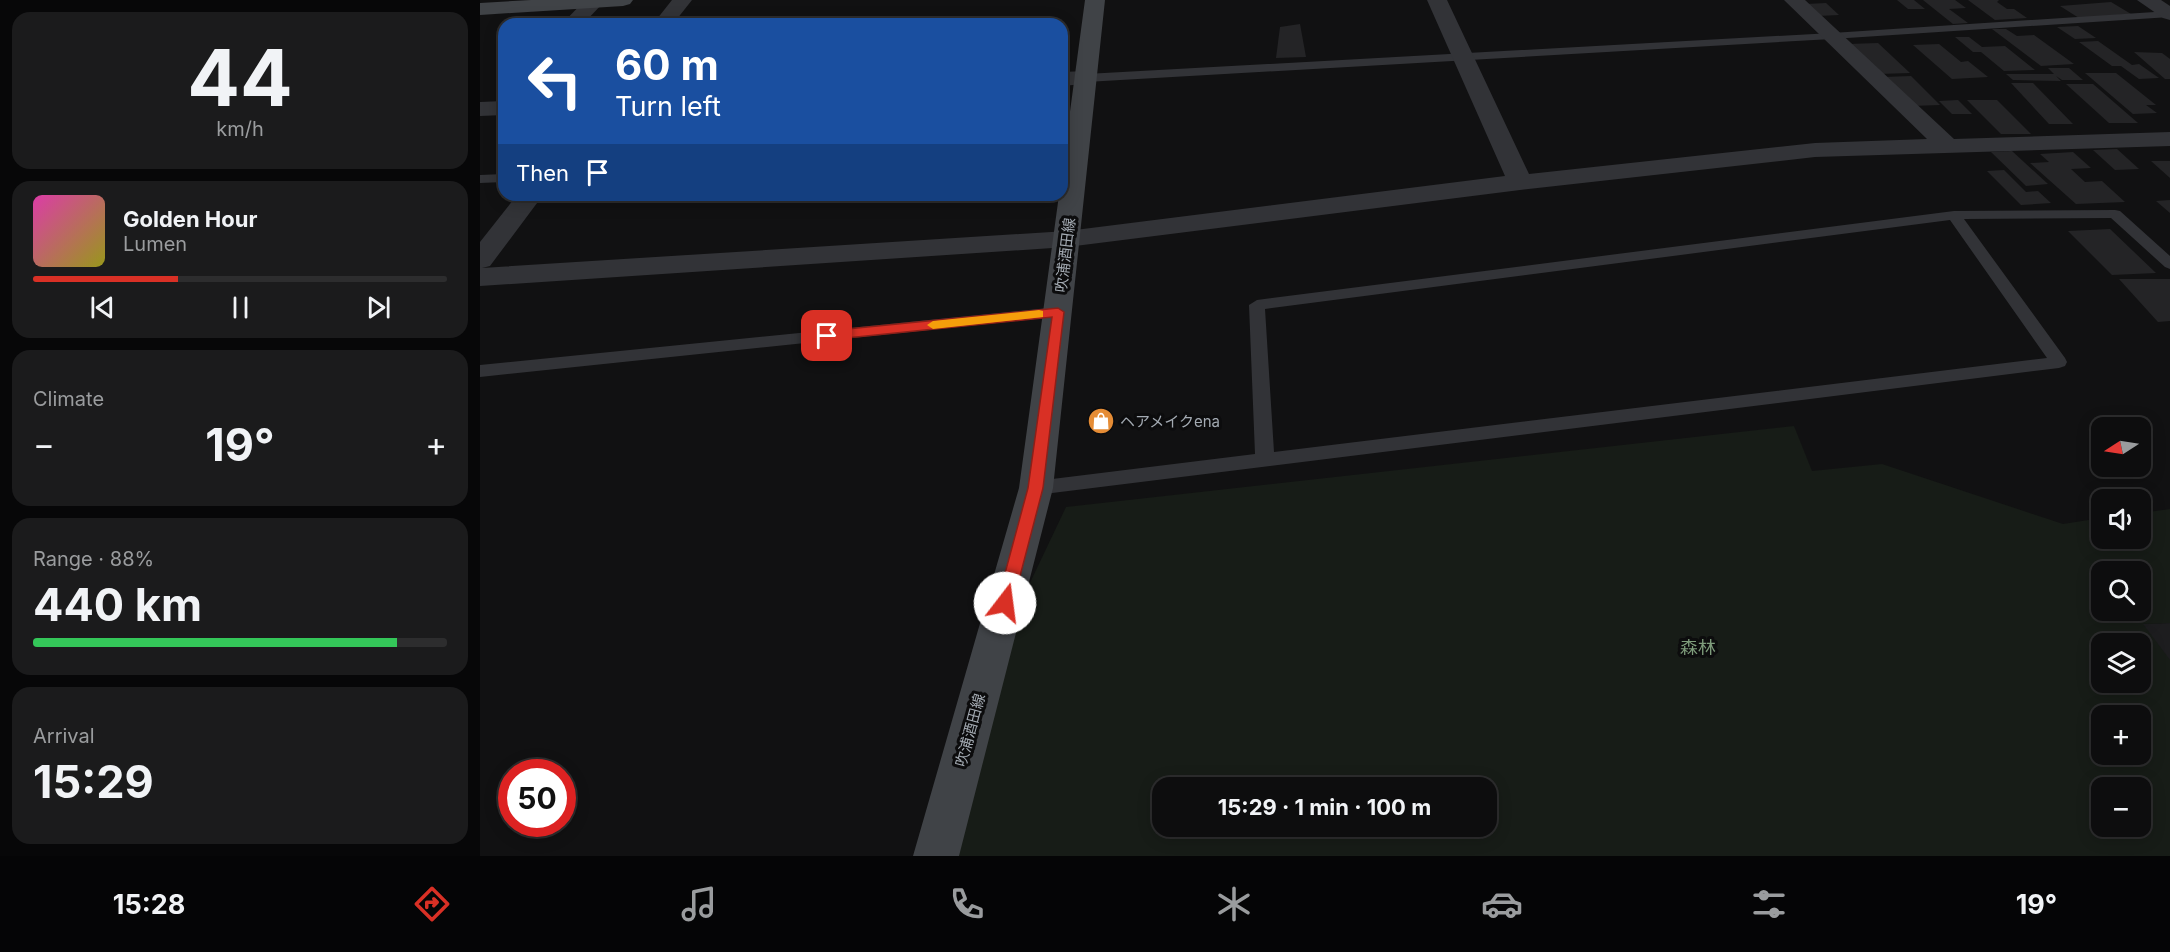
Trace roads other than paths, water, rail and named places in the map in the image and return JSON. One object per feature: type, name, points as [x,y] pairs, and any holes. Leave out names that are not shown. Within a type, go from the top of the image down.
[{"type":"main road","points":[[480,9],[623,0]]},
{"type":"main road","name":"吹浦酒田線","points":[[936,856],[1036,488],[1095,0]]},
{"type":"street","points":[[668,18],[682,0]]},
{"type":"street","points":[[1437,0],[1520,182]]},
{"type":"street","points":[[1794,0],[1947,145]]},
{"type":"street","points":[[2147,0],[2170,14]]},
{"type":"street","points":[[578,18],[594,2]]},
{"type":"street","points":[[1068,80],[1086,78]]},
{"type":"street","points":[[480,277],[1067,239],[1520,182],[1815,150],[2170,139]]},
{"type":"street","points":[[480,260],[525,201]]},
{"type":"lane","points":[[1086,78],[1832,36],[2170,14]]},
{"type":"lane","points":[[480,179],[498,178]]},
{"type":"lane","points":[[1265,461],[1257,305],[1954,216],[2115,214],[2170,264]]},
{"type":"lane","points":[[1036,488],[2059,362],[1954,216]]},
{"type":"lane","points":[[480,371],[1058,312]]},
{"type":"place","name":"ヘアメイクena","points":[[1101,421]]},
{"type":"park label","name":"森林","points":[[1698,647]]}]
